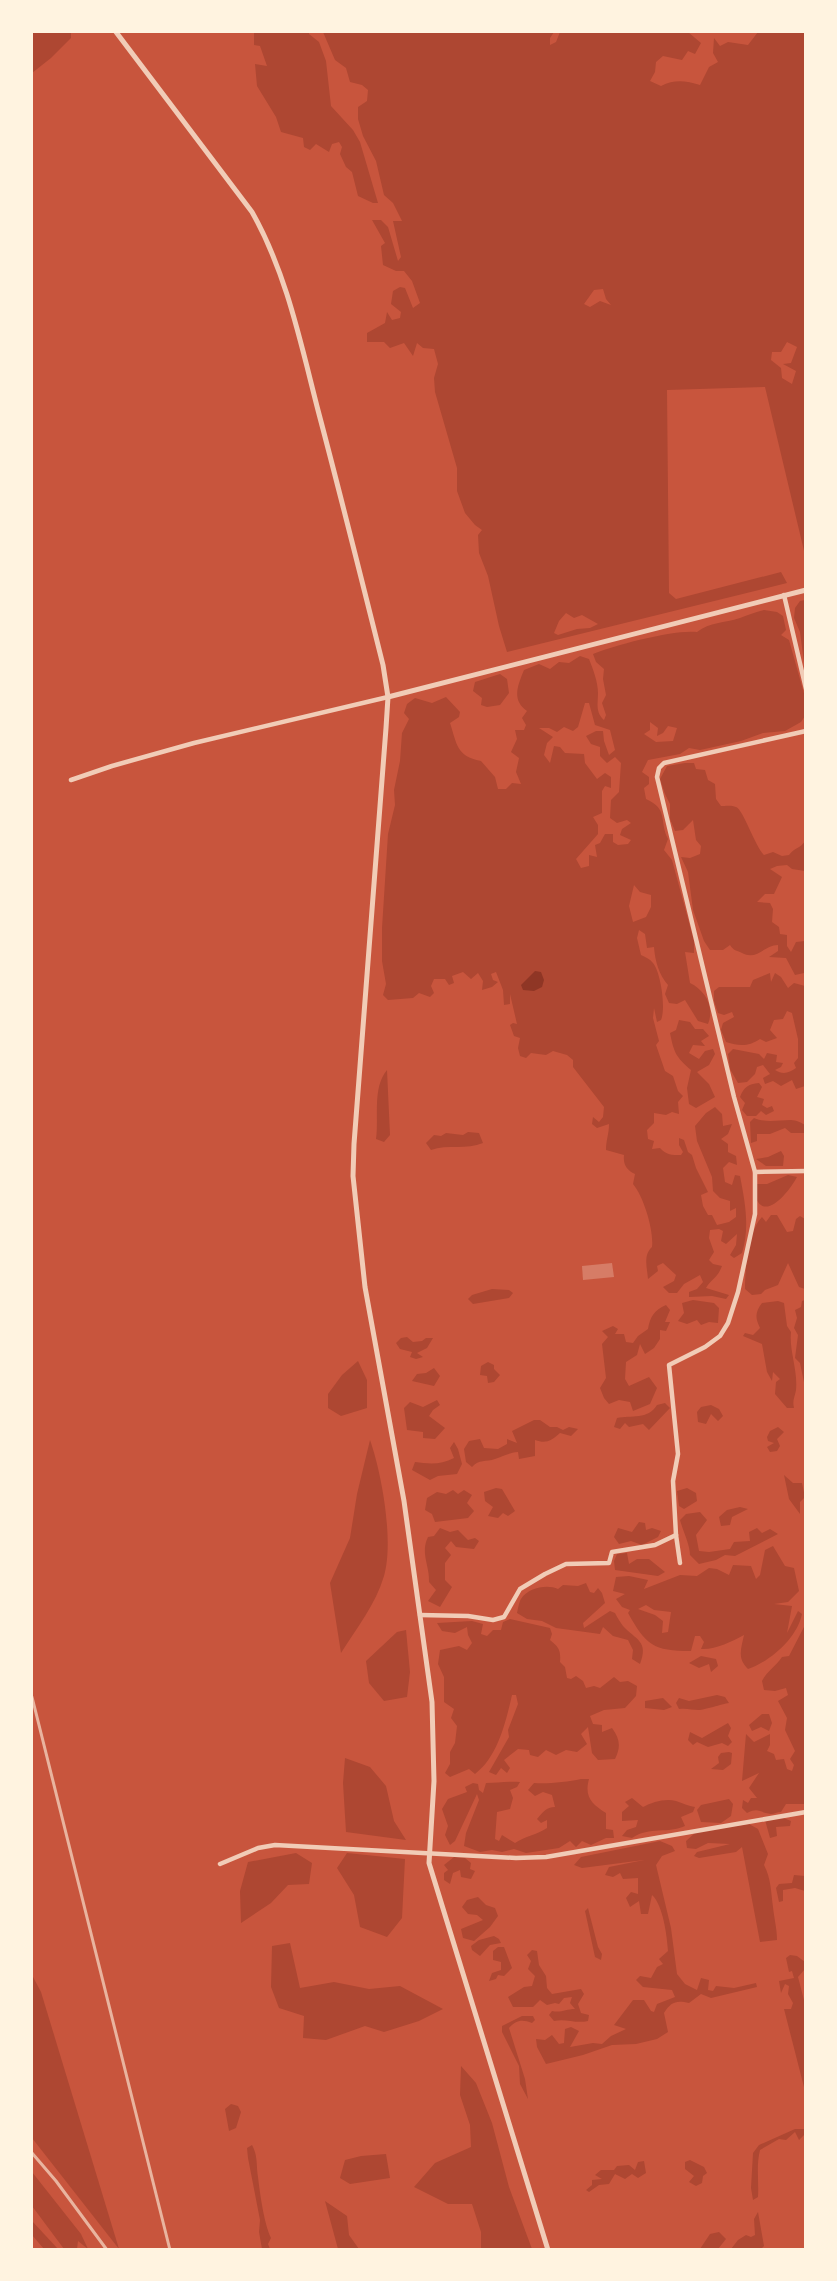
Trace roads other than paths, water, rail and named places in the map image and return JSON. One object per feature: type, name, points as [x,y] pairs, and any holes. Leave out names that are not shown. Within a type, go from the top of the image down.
[{"type":"street","points":[[116,32],[252,212],[272,249],[296,324],[383,665],[388,697],[353,1176],[365,1287],[402,1491],[434,1725],[434,1781],[429,1863],[548,2250]]},
{"type":"street","points":[[71,780],[194,743],[388,697],[806,590]]},
{"type":"street","points":[[784,595],[806,689]]},
{"type":"street","points":[[680,1563],[673,1480],[678,1454],[669,1365],[720,1336],[728,1323],[738,1293],[755,1214],[755,1172],[734,1097],[657,777],[658,768],[664,763],[806,731]]},
{"type":"street","points":[[755,1172],[806,1171]]},
{"type":"street","points":[[420,1615],[468,1616],[493,1620],[504,1617],[520,1588],[545,1574],[566,1564],[609,1563],[612,1552],[655,1545],[676,1535]]},
{"type":"street","points":[[219,1864],[258,1848],[275,1845],[516,1858],[546,1857],[806,1812]]},
{"type":"railway","points":[[32,1697],[170,2250]]},
{"type":"railway","points":[[32,2153],[56,2181],[107,2250]]}]
